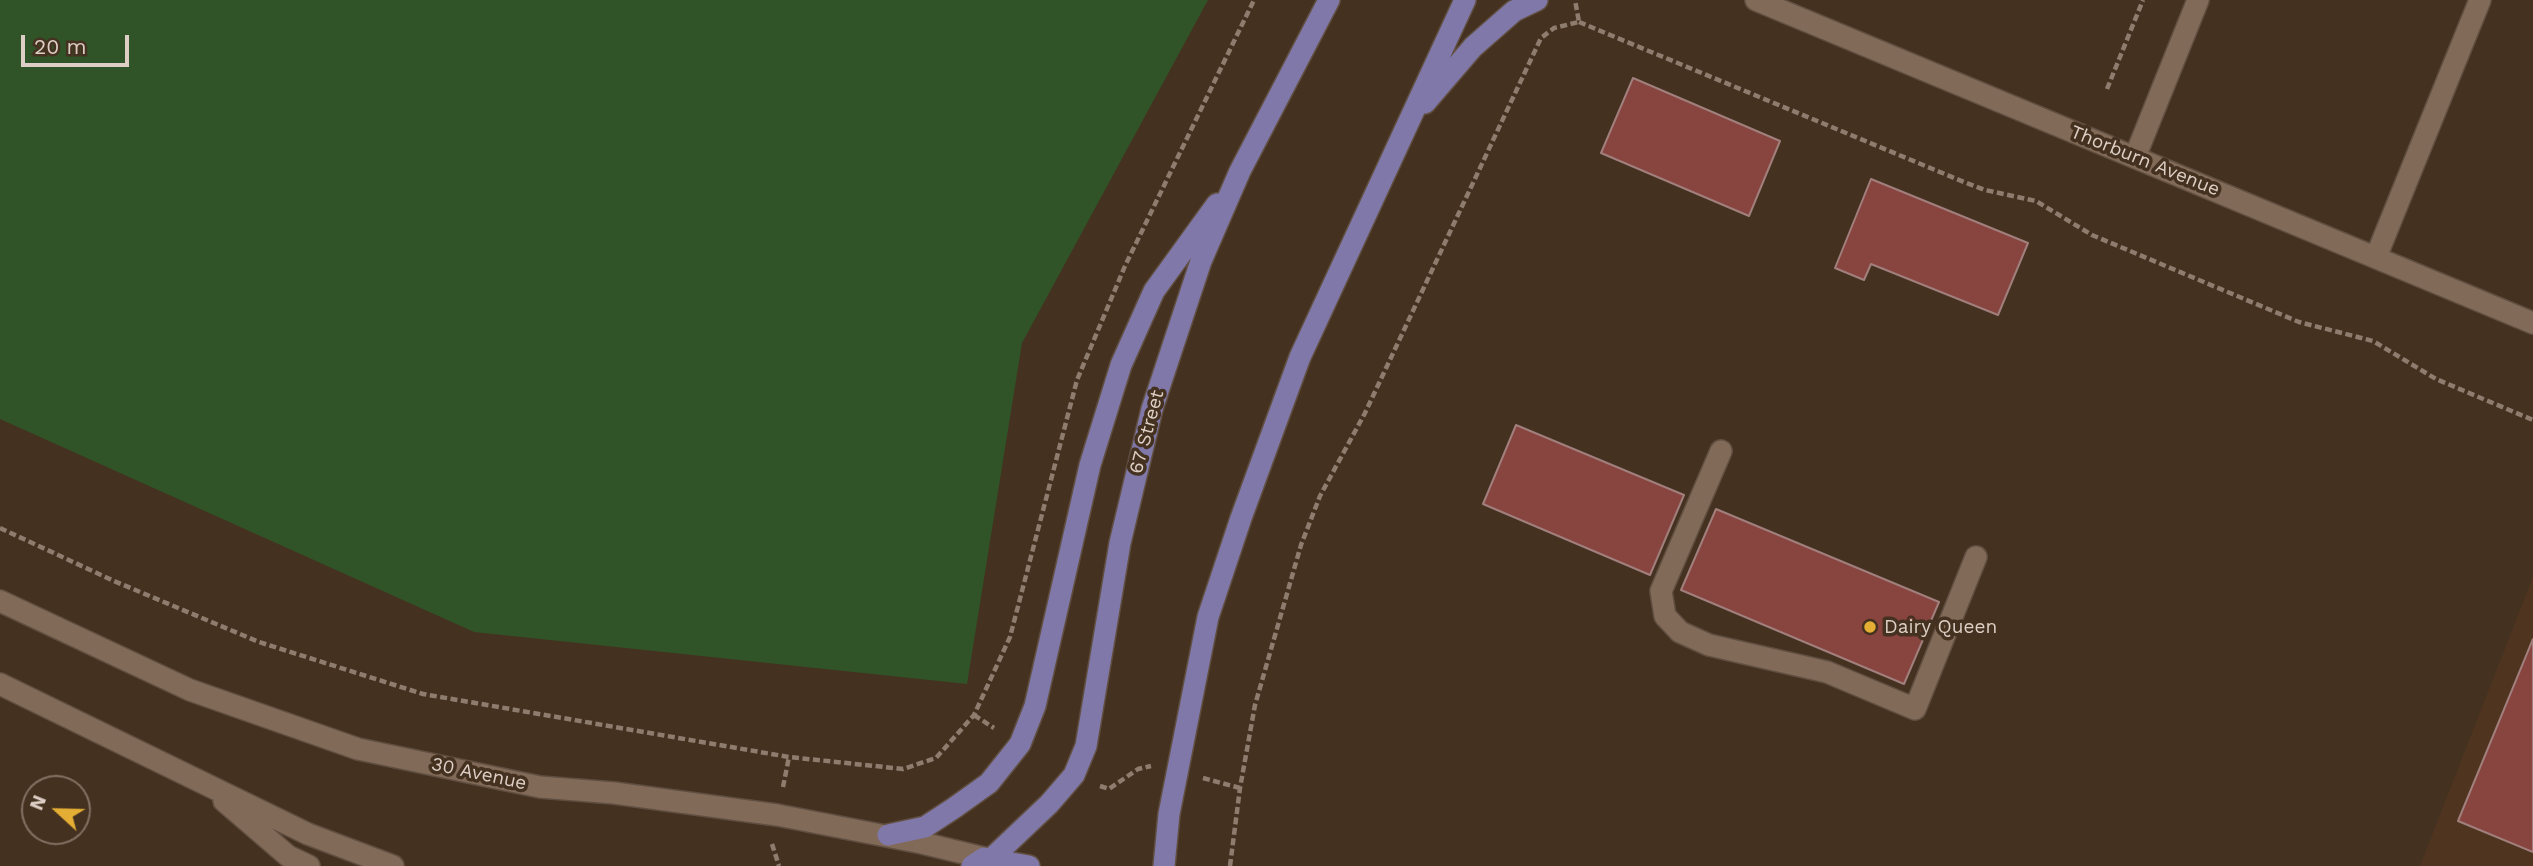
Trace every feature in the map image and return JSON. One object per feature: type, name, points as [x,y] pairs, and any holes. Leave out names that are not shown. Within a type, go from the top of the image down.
[{"type":"main road","name":"67 Street","points":[[982,861],[1049,804],[1074,775],[1086,746],[1120,543],[1152,409],[1201,261],[1240,171],[1329,0]]},
{"type":"main road","points":[[1164,866],[1169,814],[1208,617],[1241,518],[1300,357],[1465,0]]},
{"type":"main road","points":[[1408,124],[1473,47],[1514,11],[1537,0]]},
{"type":"main road","points":[[888,835],[925,827],[954,808],[989,783],[1020,744],[1035,706],[1090,465],[1121,365],[1154,292],[1240,171]]},
{"type":"main road","points":[[1169,814],[1176,866]]},
{"type":"main road","points":[[982,861],[1029,866]]},
{"type":"street","name":"Thorburn Avenue","points":[[1756,0],[2533,323]]},
{"type":"street","points":[[2135,157],[2198,0]]},
{"type":"street","points":[[2376,257],[2480,0]]},
{"type":"street","points":[[1721,451],[1661,590],[1665,616],[1680,632],[1709,645],[1827,672],[1915,709],[1976,557]]},
{"type":"street","name":"30 Avenue","points":[[0,601],[190,690],[358,749],[540,787],[614,793],[763,813],[888,835],[982,861]]},
{"type":"street","points":[[0,684],[308,834],[393,866]]},
{"type":"street","points":[[201,782],[288,856],[309,866]]},
{"type":"path","points":[[0,528],[114,582],[259,642],[424,694],[789,757],[903,769],[936,758],[974,715],[1010,637],[1077,380],[1125,266],[1254,0]]},
{"type":"path","points":[[1575,0],[1579,22]]},
{"type":"path","points":[[2107,89],[2143,0]]},
{"type":"path","points":[[1230,866],[1255,705],[1301,545],[1320,496],[1365,413],[1541,38],[1554,28],[1579,22],[1964,182],[1985,190],[2036,201],[2092,235],[2299,322],[2373,341],[2436,379],[2533,420]]},
{"type":"path","points":[[974,715],[997,730]]},
{"type":"path","points":[[781,795],[789,757]]},
{"type":"path","points":[[1100,786],[1109,789],[1138,769],[1152,765]]},
{"type":"path","points":[[1199,777],[1240,788]]},
{"type":"path","points":[[772,842],[779,866]]},
{"type":"shaded area","points":[[2533,577],[2533,866],[2420,866]]},
{"type":"green space","points":[[0,0],[1208,0],[1022,343],[967,684],[474,632],[0,419]]},
{"type":"building","points":[[1633,78],[1780,141],[1749,216],[1601,153]]},
{"type":"building","points":[[1871,179],[2028,243],[1998,315],[1871,264],[1864,280],[1835,268]]},
{"type":"building","points":[[1516,425],[1684,495],[1650,575],[1483,504]]},
{"type":"building","points":[[1716,509],[1939,602],[1904,684],[1681,590]]},
{"type":"building","points":[[2533,639],[2533,852],[2458,821]]},
{"type":"place","name":"Dairy Queen","points":[[1870,627]]}]
